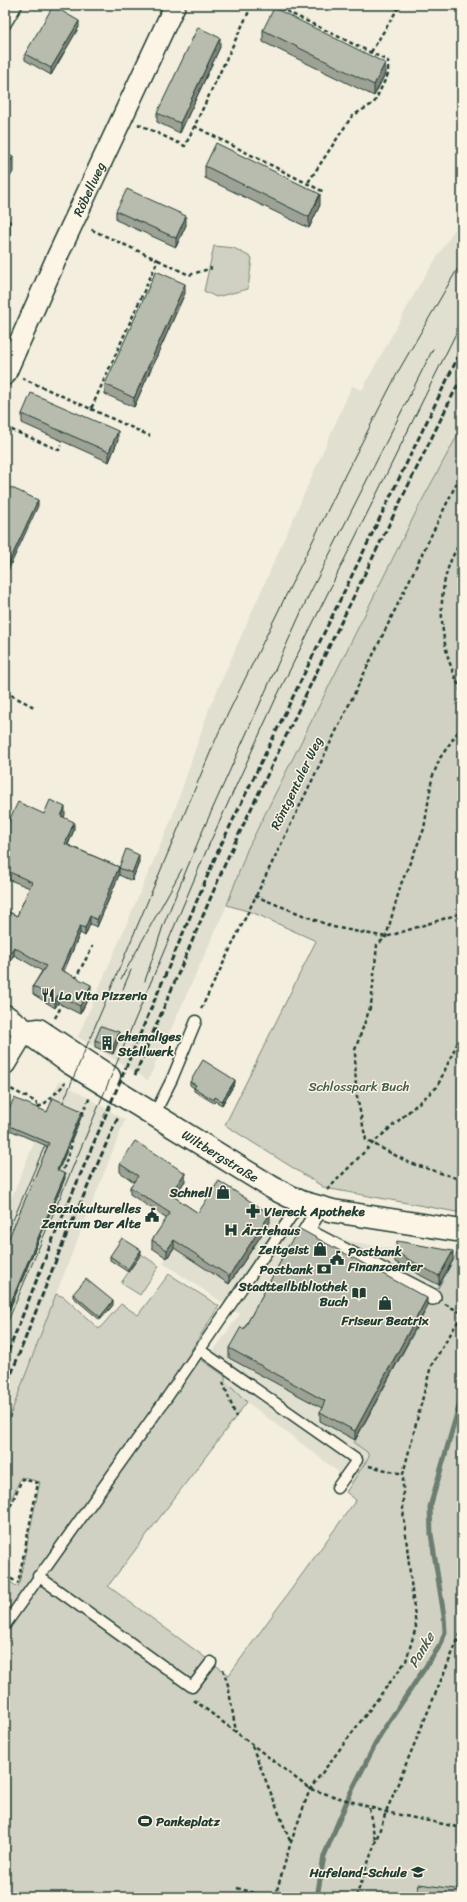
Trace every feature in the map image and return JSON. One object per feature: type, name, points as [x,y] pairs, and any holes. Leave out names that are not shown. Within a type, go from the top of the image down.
[{"type":"main road","name":"Wiltbergstraße","points":[[5,1016],[70,1063],[273,1188],[310,1204],[333,1211],[462,1231]]},
{"type":"street","name":"Röbellweg","points":[[6,373],[57,257],[175,5]]},
{"type":"street","points":[[5,1064],[25,1031],[39,1029],[158,1107],[235,1155],[246,1172]]},
{"type":"street","points":[[310,1204],[306,1231],[433,1298]]},
{"type":"lane","points":[[5,25],[17,5]]},
{"type":"lane","points":[[158,1107],[172,1079],[196,1021]]},
{"type":"lane","points":[[5,1624],[200,1350],[310,1204]]},
{"type":"lane","points":[[200,1350],[357,1460],[337,1488]]},
{"type":"lane","points":[[38,1576],[192,1688],[211,1662]]},
{"type":"path","points":[[122,116],[185,146],[252,5]]},
{"type":"path","points":[[274,5],[388,61],[388,74],[374,103],[352,116],[307,184]]},
{"type":"path","points":[[371,52],[400,5]]},
{"type":"path","points":[[194,126],[324,192]]},
{"type":"path","points":[[88,228],[190,275],[212,268]]},
{"type":"path","points":[[91,409],[158,260]]},
{"type":"path","points":[[6,373],[150,436]]},
{"type":"path","points":[[5,427],[59,450],[61,445]]},
{"type":"path","name":"Röntgentaler Weg","points":[[196,1021],[255,896],[462,472]]},
{"type":"path","points":[[462,541],[445,578],[442,618],[447,653],[462,694]]},
{"type":"path","points":[[462,668],[462,676]]},
{"type":"path","points":[[5,692],[34,707]]},
{"type":"path","points":[[386,937],[402,884],[424,829],[432,778],[440,758],[462,726]]},
{"type":"path","points":[[255,896],[333,927],[386,937]]},
{"type":"path","points":[[462,913],[386,937],[377,945],[371,1005],[355,1050],[356,1092],[366,1140],[410,1163],[462,1180]]},
{"type":"path","points":[[73,983],[93,946]]},
{"type":"path","points":[[55,1019],[67,996]]},
{"type":"path","points":[[310,1204],[328,1189],[373,1143],[437,1087],[462,1033]]},
{"type":"path","points":[[33,1116],[38,1107],[43,1105],[63,1086],[66,1078]]},
{"type":"path","points":[[5,1086],[36,1102],[38,1107]]},
{"type":"path","points":[[82,1115],[92,1093]]},
{"type":"path","points":[[60,1178],[72,1144],[69,1137]]},
{"type":"path","points":[[275,1897],[291,1842],[310,1789],[406,1662],[416,1627],[403,1510],[402,1474],[431,1366],[462,1315]]},
{"type":"path","points":[[220,1364],[224,1387],[236,1417]]},
{"type":"path","points":[[355,1463],[402,1474]]},
{"type":"path","points":[[5,1520],[22,1479],[38,1483],[18,1583]]},
{"type":"path","points":[[5,1575],[18,1583]]},
{"type":"path","points":[[18,1583],[38,1576]]},
{"type":"path","points":[[356,1897],[386,1812],[462,1630]]},
{"type":"path","points":[[222,1666],[228,1685],[236,1733]]},
{"type":"path","points":[[192,1688],[192,1698],[310,1789],[368,1808],[462,1828]]},
{"type":"path","points":[[252,1745],[291,1842]]},
{"type":"path","points":[[368,1808],[375,1841]]},
{"type":"path","points":[[237,1888],[269,1897]]},
{"type":"shaded area","points":[[462,218],[462,427],[420,504],[247,850],[227,905],[148,1080],[78,1037],[172,818],[209,709],[352,386],[362,390],[420,284]]},
{"type":"shaded area","points":[[59,1081],[125,1120],[56,1294],[5,1429],[5,1214]]},
{"type":"shaded area","points":[[217,1180],[277,1218],[311,1234],[453,1260],[354,1443],[367,1452],[369,1457],[353,1483],[247,1402],[224,1380],[225,1376],[214,1350],[240,1314],[163,1263],[195,1219]]},
{"type":"green space","points":[[214,246],[234,248],[252,258],[248,289],[216,297],[204,291]]},
{"type":"green space","name":"Schlosspark Buch","points":[[462,427],[462,1213],[325,1188],[225,1125],[316,941],[254,913],[227,905],[247,850],[420,504]]},
{"type":"green space","points":[[461,1246],[462,1897],[5,1897],[5,1579],[18,1587],[40,1482],[21,1477],[5,1514],[5,1429],[56,1294],[64,1297],[99,1329],[121,1304],[138,1315],[169,1274],[219,1306],[190,1352],[225,1376],[225,1380],[247,1402],[108,1586],[229,1675],[356,1500],[346,1492],[369,1457],[367,1452],[354,1443]]},
{"type":"green space","points":[[141,1254],[159,1266],[140,1295],[121,1283]]},
{"type":"building","points":[[53,6],[79,21],[51,68],[25,54]]},
{"type":"building","points":[[274,8],[385,63],[374,85],[263,30]]},
{"type":"building","points":[[198,27],[220,38],[180,123],[157,113]]},
{"type":"building","points":[[216,143],[320,194],[309,217],[205,166]]},
{"type":"building","points":[[5,153],[13,157],[5,170]]},
{"type":"building","points":[[127,189],[186,216],[176,238],[116,211]]},
{"type":"building","points":[[5,218],[10,221],[5,229]]},
{"type":"building","points":[[156,271],[185,284],[134,398],[105,384]]},
{"type":"building","points":[[31,393],[118,431],[109,452],[22,414]]},
{"type":"building","points":[[10,487],[38,500],[5,571],[5,497]]},
{"type":"building","points":[[50,800],[65,807],[61,816],[74,822],[65,844],[119,867],[97,920],[90,916],[85,928],[80,926],[61,970],[91,985],[80,1006],[58,995],[55,1000],[33,986],[46,966],[14,947],[5,962],[5,910],[17,916],[32,882],[5,870],[5,827],[18,802],[44,814]]},
{"type":"building","points":[[126,849],[139,855],[132,873],[119,868]]},
{"type":"building","points":[[101,1026],[119,1032],[113,1047],[95,1040]]},
{"type":"building","points":[[203,1060],[235,1080],[222,1101],[215,1097],[214,1100],[194,1088],[196,1085],[190,1082]]},
{"type":"building","points":[[14,1098],[47,1112],[53,1098],[82,1111],[57,1170],[65,1174],[5,1316],[5,1247],[49,1143],[5,1124],[5,1118]]},
{"type":"building","points":[[135,1141],[185,1173],[170,1194],[198,1213],[219,1181],[270,1214],[229,1276],[174,1240],[167,1250],[152,1240],[170,1213],[130,1187],[138,1176],[120,1164]]},
{"type":"building","points":[[300,1229],[427,1298],[355,1431],[320,1412],[325,1401],[229,1348],[241,1327],[244,1329],[283,1257],[281,1256]]},
{"type":"building","points":[[122,1238],[141,1250],[128,1269],[110,1256]]},
{"type":"building","points":[[397,1241],[453,1251],[439,1276],[395,1252]]},
{"type":"building","points":[[86,1279],[113,1301],[100,1317],[73,1294]]},
{"type":"building","points":[[419,1884],[462,1890],[462,1897],[417,1897]]},
{"type":"waterway","name":"Panke","points":[[317,1897],[324,1856],[350,1794],[380,1735],[441,1644],[445,1632],[444,1616],[431,1534],[430,1507],[462,1396]]},
{"type":"tram line","points":[[59,1112],[218,734],[345,475],[399,370],[462,261]]},
{"type":"tram line","points":[[5,1328],[207,849],[277,696],[462,321]]},
{"type":"tram line","points":[[145,981],[163,926],[203,830],[307,599],[433,349]]},
{"type":"tram line","points":[[121,979],[182,869]]},
{"type":"tram line","points":[[123,989],[131,970]]},
{"type":"tram line","points":[[5,1239],[49,1136]]},
{"type":"railway","points":[[5,1360],[50,1246],[218,851],[462,349]]},
{"type":"railway","points":[[135,1075],[228,857],[319,667],[462,376]]},
{"type":"railway","points":[[5,1390],[60,1250],[118,1117]]},
{"type":"place","name":"La Vita Pizzeria","points":[[48,995]]},
{"type":"place","name":"ehemaliges Stellwerk","points":[[107,1043]]},
{"type":"place","name":"Schnell","points":[[223,1192]]},
{"type":"place","name":"Viereck Apotheke","points":[[253,1211]]},
{"type":"place","name":"Soziokulturelles Zentrum Der Alte","points":[[152,1215]]},
{"type":"place","name":"Ärztehaus","points":[[231,1230]]},
{"type":"place","name":"Zeitgeist","points":[[320,1249]]},
{"type":"place","name":"Postbank Finanzcenter","points":[[337,1258]]},
{"type":"place","name":"Postbank","points":[[324,1269]]},
{"type":"place","name":"Stadtteilbibliothek Buch","points":[[359,1293]]},
{"type":"place","name":"Friseur Beatrix","points":[[385,1303]]},
{"type":"place","name":"Pankeplatz","points":[[145,1821]]},
{"type":"place","name":"Hufeland-Schule","points":[[418,1872]]}]
